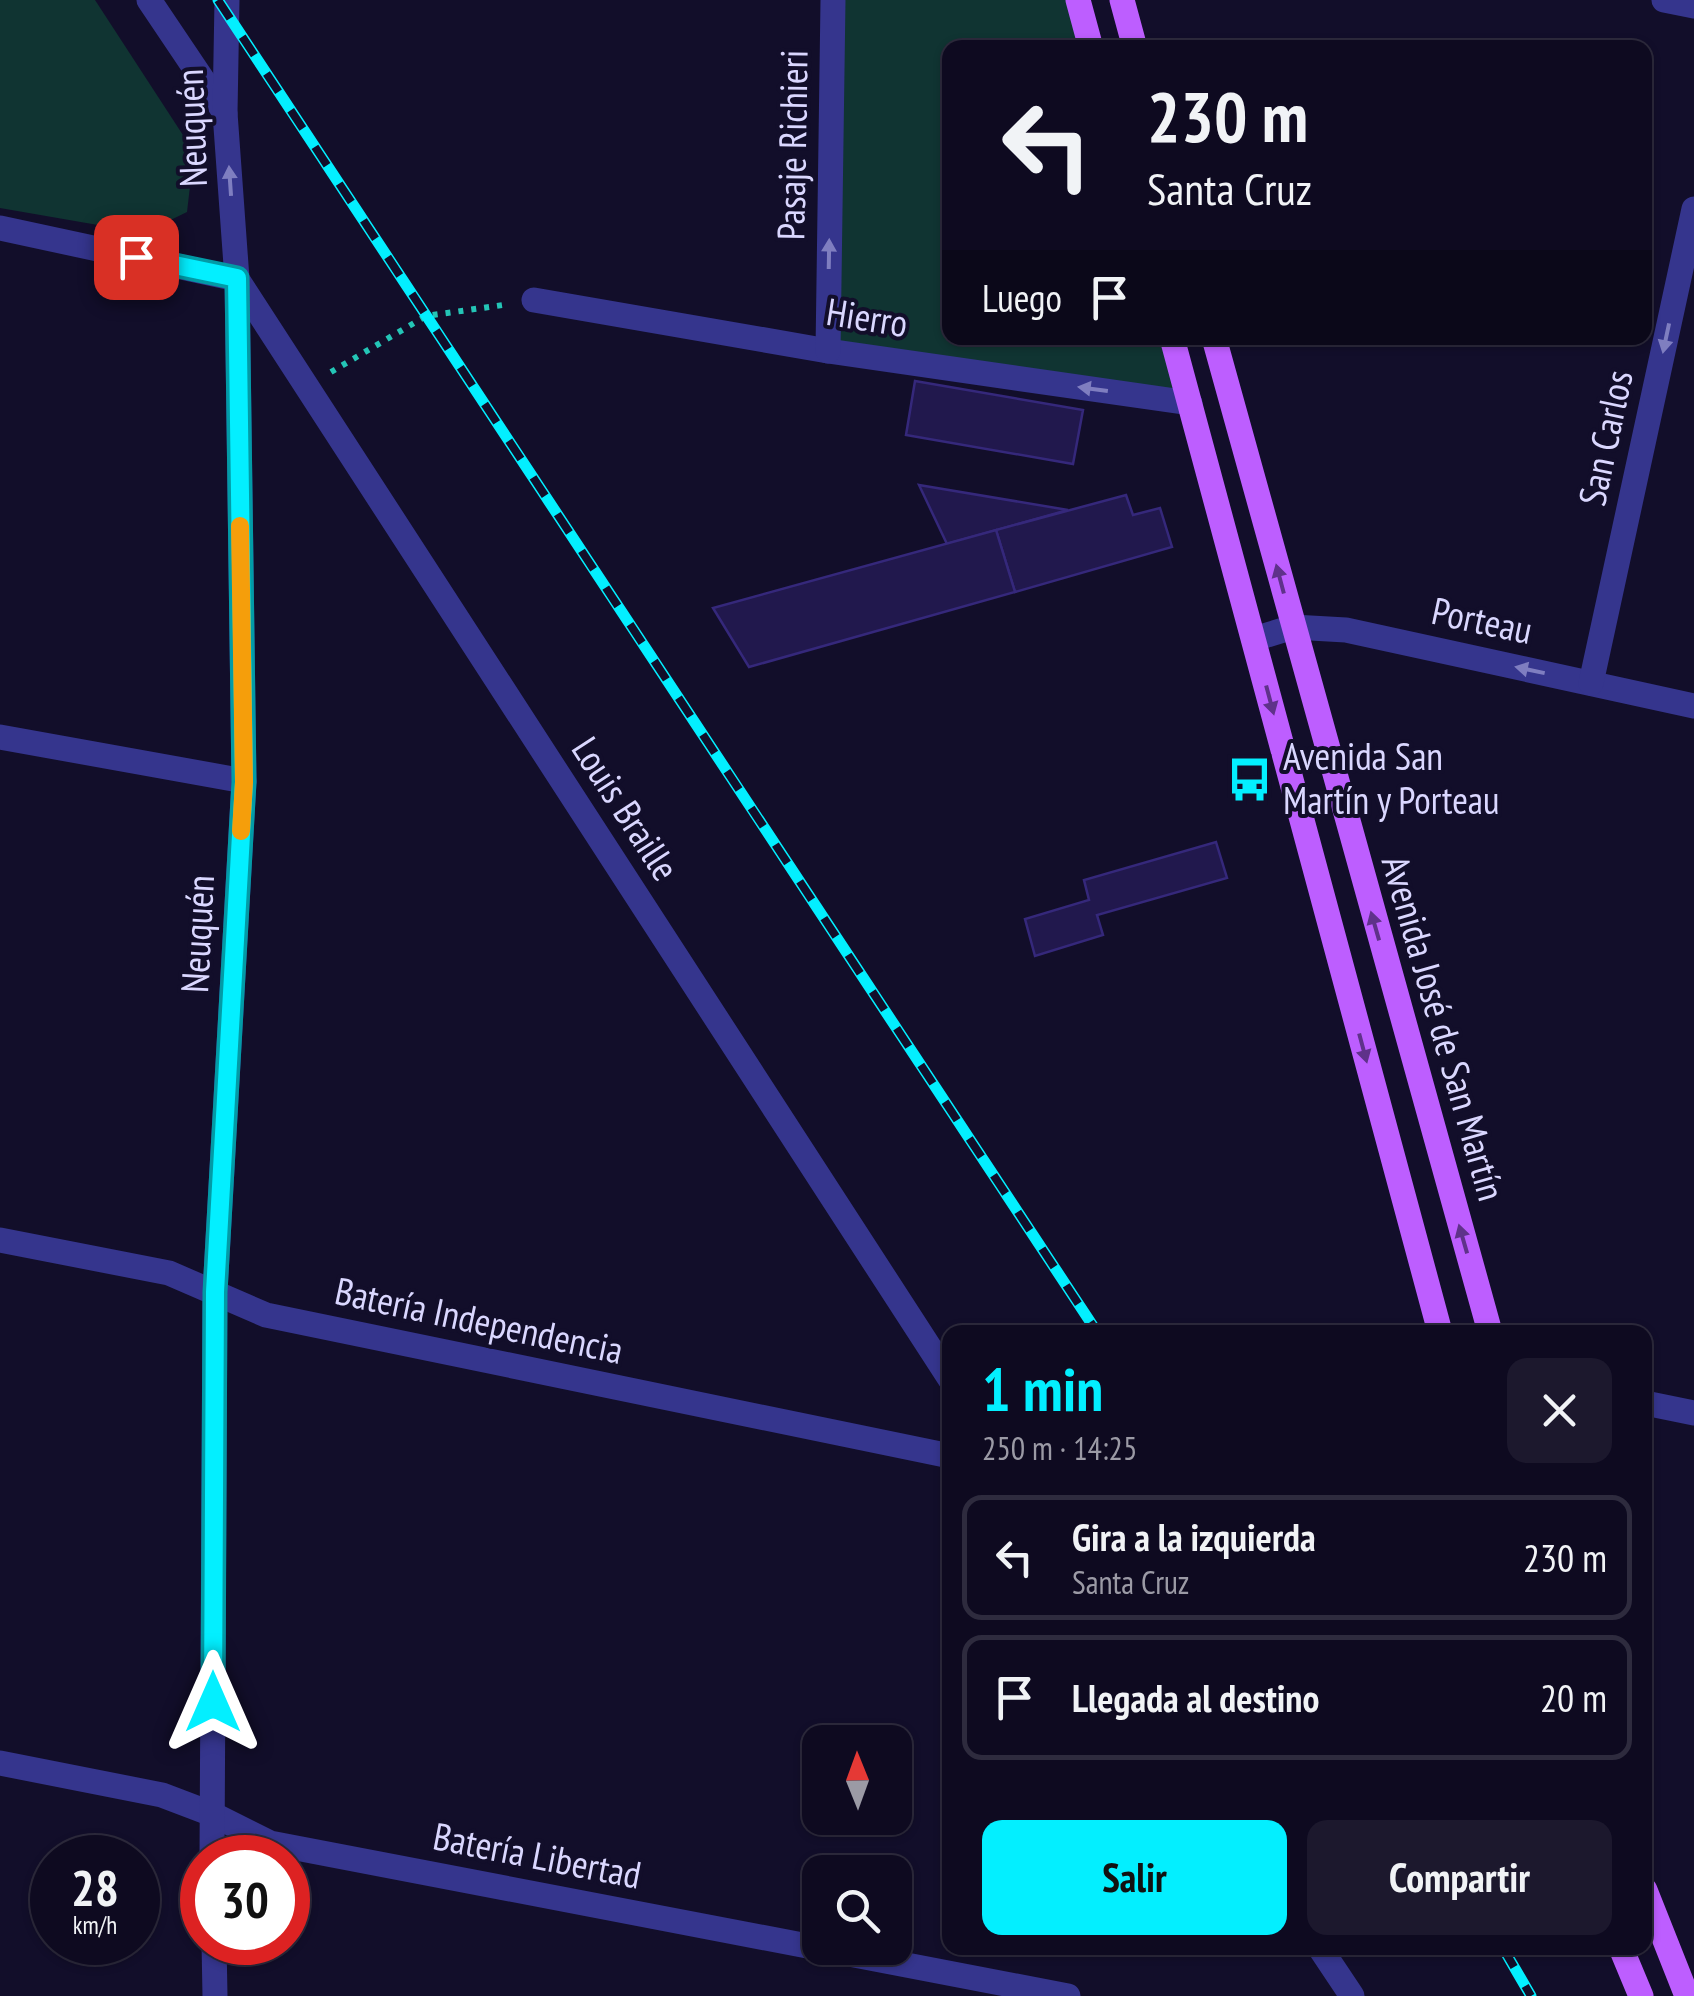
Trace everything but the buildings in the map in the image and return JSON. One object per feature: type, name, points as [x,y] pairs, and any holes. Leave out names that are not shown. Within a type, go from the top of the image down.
[{"type":"main road","points":[[1078,0],[1089,40]]},
{"type":"main road","points":[[1122,0],[1133,40]]},
{"type":"main road","points":[[1174,345],[1438,1325]]},
{"type":"main road","name":"Avenida José de San Martín","points":[[1216,345],[1488,1325]]},
{"type":"main road","points":[[1652,1908],[1687,1996]]},
{"type":"main road","points":[[1624,1955],[1641,1996]]},
{"type":"street","points":[[149,0],[225,113]]},
{"type":"street","name":"Pasaje Richieri","points":[[828,351],[832,0]]},
{"type":"street","points":[[1664,0],[1694,6]]},
{"type":"street","name":"Neuquén","points":[[212,1835],[215,1292],[244,782],[237,278],[225,113],[227,7]]},
{"type":"street","name":"San Carlos","points":[[1591,683],[1694,209]]},
{"type":"street","points":[[0,228],[237,278]]},
{"type":"street","name":"Louis Braille","points":[[237,278],[942,1367]]},
{"type":"street","name":"Hierro","points":[[534,300],[828,351],[1190,403]]},
{"type":"street","name":"Porteau","points":[[1254,639],[1293,627],[1346,630],[1694,706]]},
{"type":"street","points":[[0,737],[244,782]]},
{"type":"street","name":"Batería Independencia","points":[[0,1240],[169,1273],[266,1315],[942,1454]]},
{"type":"street","points":[[1652,1404],[1694,1413]]},
{"type":"street","name":"Batería Libertad","points":[[0,1763],[162,1795],[270,1843],[1068,1996]]},
{"type":"street","points":[[1325,1955],[1352,1996]]},
{"type":"street","points":[[214,1965],[215,1996]]},
{"type":"path","points":[[307,387],[426,316],[534,300]]},
{"type":"green space","points":[[0,0],[95,0],[194,152],[187,212],[144,233],[0,208]]},
{"type":"green space","points":[[833,0],[1078,0],[1089,40],[942,40],[942,345],[1174,345],[1190,403],[828,351]]},
{"type":"railway","points":[[218,0],[1092,1325]]},
{"type":"railway","points":[[1507,1955],[1531,1996]]},
{"type":"slow traffic","points":[[240,526],[244,782],[241,831]]},
{"type":"place","name":"Avenida San Martín y Porteau","points":[[1250,779]]},
{"type":"route","points":[[136,257],[237,278],[244,782],[215,1292],[213,1702]]}]
